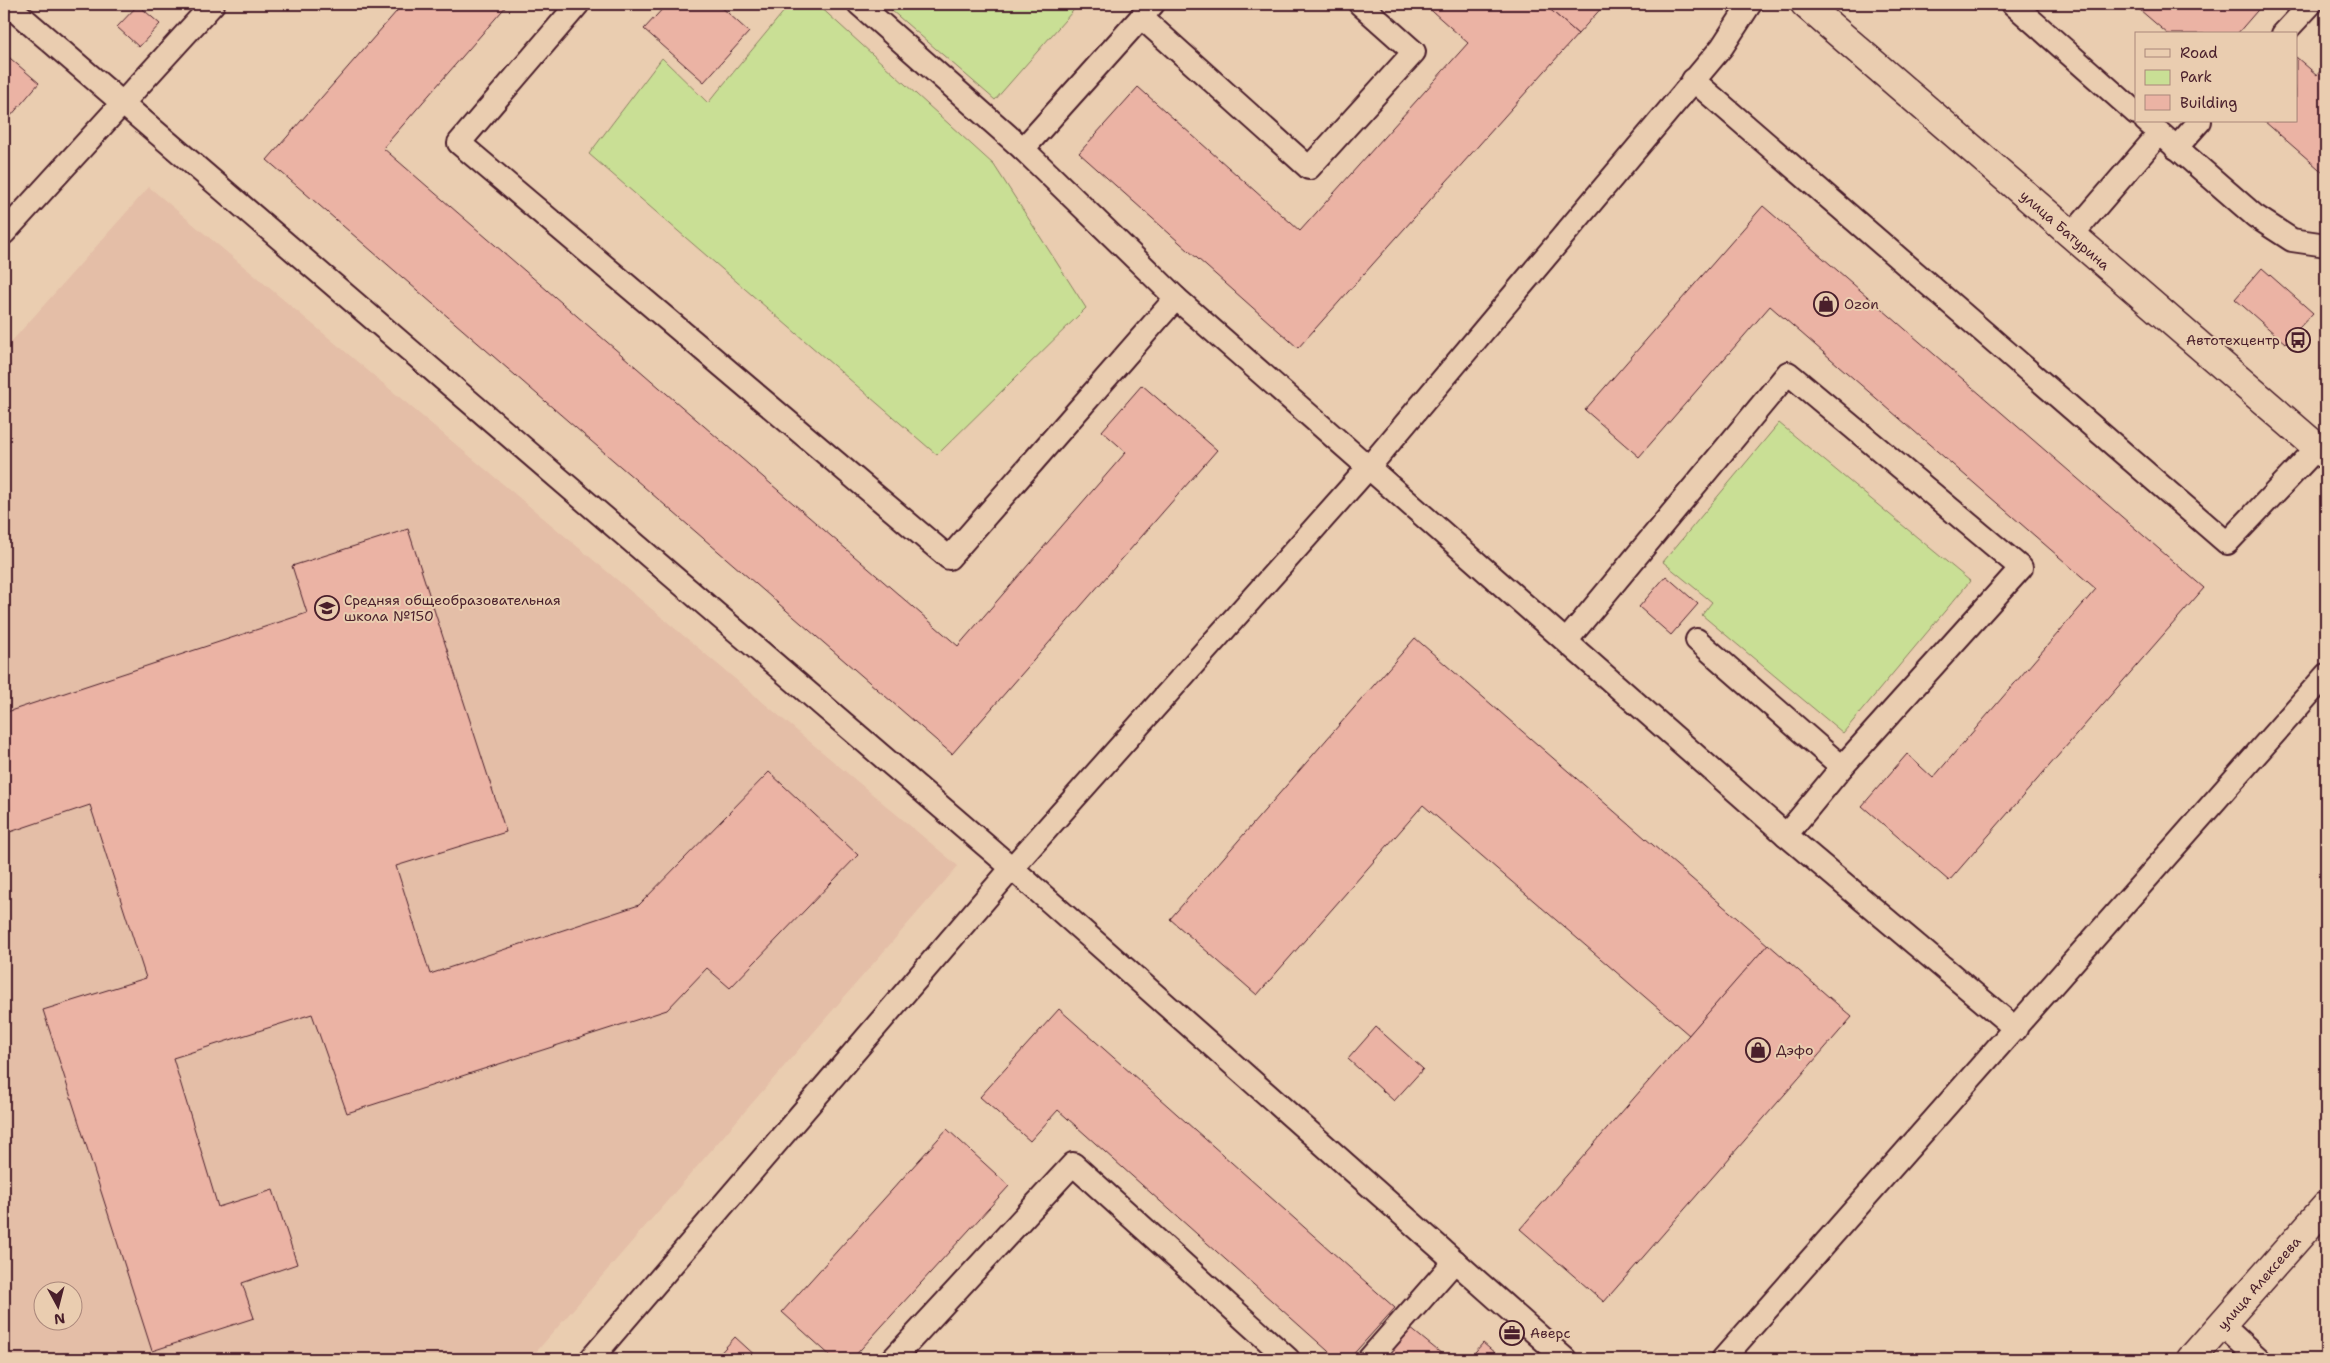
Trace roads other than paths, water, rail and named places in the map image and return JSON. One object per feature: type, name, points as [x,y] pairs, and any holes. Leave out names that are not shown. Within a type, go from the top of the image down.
[{"type":"street","name":"улица Батурина","points":[[1804,4],[2322,451]]},
{"type":"street","name":"улица Алексеева","points":[[2191,1359],[2326,1206]]},
{"type":"lane","points":[[6,4],[1012,868],[1565,1359]]},
{"type":"lane","points":[[4,233],[213,4]]},
{"type":"lane","points":[[578,4],[459,143],[949,558],[1176,298]]},
{"type":"lane","points":[[858,4],[1023,149],[1176,298],[1786,834],[2016,1029]]},
{"type":"lane","points":[[1023,149],[1147,10],[1309,168],[1414,52],[1360,4]]},
{"type":"lane","points":[[591,1359],[1012,868],[1369,467],[1722,47],[1750,4]]},
{"type":"lane","points":[[2013,4],[2135,112]]},
{"type":"lane","points":[[2285,32],[2311,4]]},
{"type":"lane","points":[[1693,80],[2227,544],[2322,451]]},
{"type":"lane","points":[[2071,236],[2160,134],[2197,122]]},
{"type":"lane","points":[[2160,134],[2263,221],[2292,240],[2326,245]]},
{"type":"lane","points":[[1567,640],[1788,373],[2021,568],[1842,766],[1786,834]]},
{"type":"lane","points":[[1697,640],[1842,766]]},
{"type":"lane","points":[[1723,1359],[2016,1029],[2326,675]]},
{"type":"lane","points":[[893,1359],[1073,1164],[1288,1359]]},
{"type":"lane","points":[[1369,1359],[1455,1261]]},
{"type":"lane","points":[[2222,1325],[2258,1359]]},
{"type":"place","name":"Ozon","points":[[1826,304]]},
{"type":"place","name":"Автотехцентр","points":[[2298,340]]},
{"type":"place","name":"Средняя общеобразовательная школа №150","points":[[327,608]]},
{"type":"place","name":"Дэфо","points":[[1758,1050]]},
{"type":"place","name":"Аверс","points":[[1512,1333]]}]
